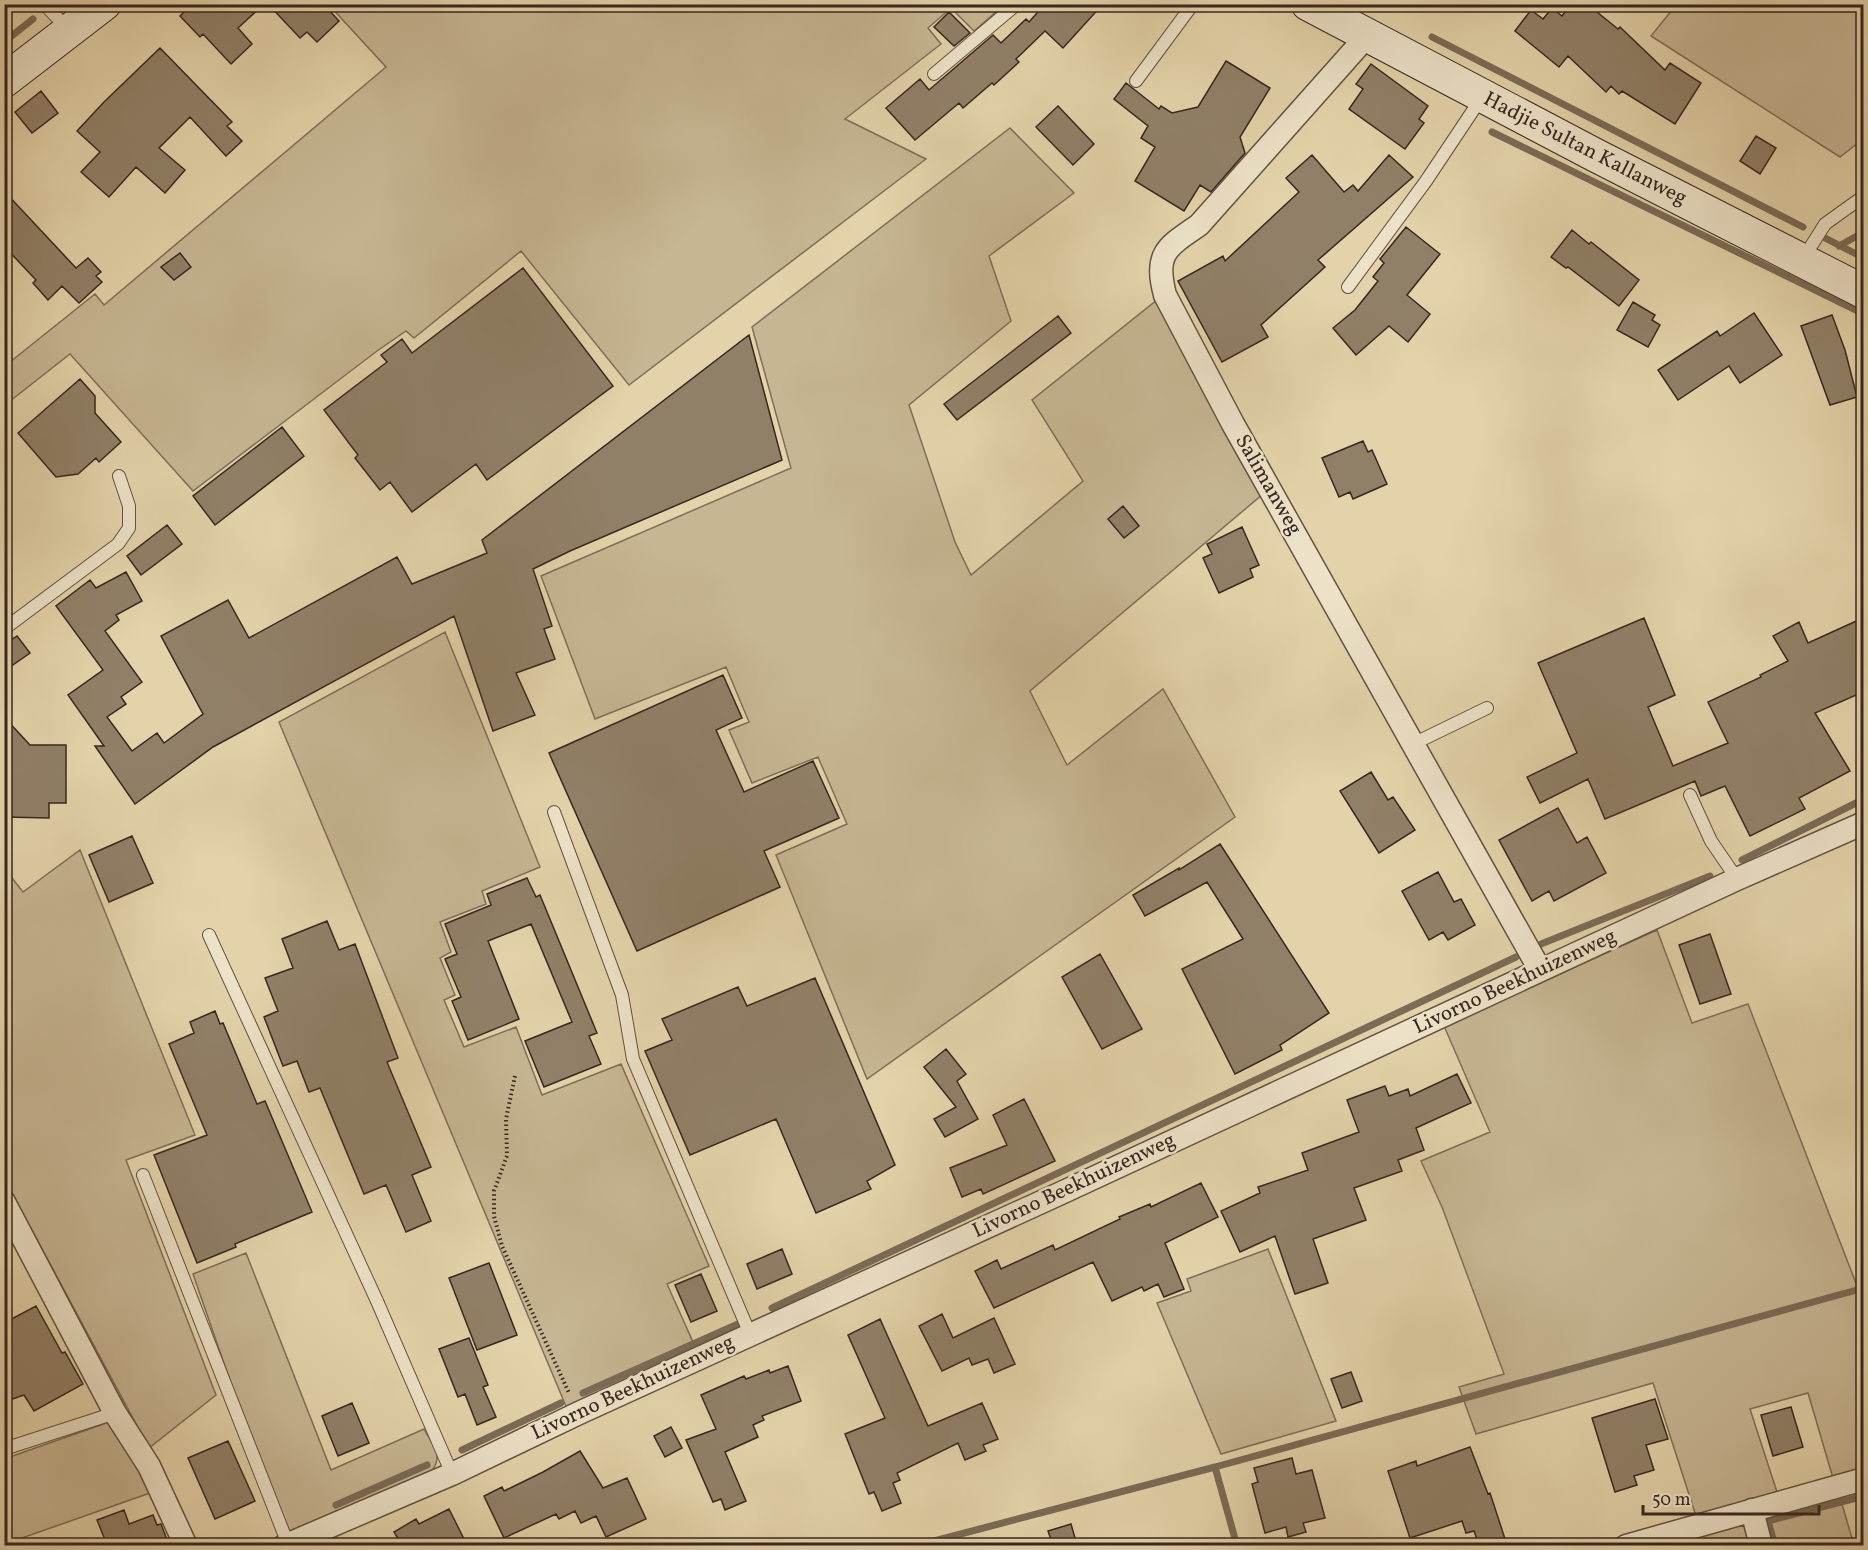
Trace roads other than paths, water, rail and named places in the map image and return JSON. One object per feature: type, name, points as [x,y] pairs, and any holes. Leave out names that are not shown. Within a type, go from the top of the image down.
[{"type":"street","points":[[4,81],[104,4]]},
{"type":"street","name":"Hadjie Sultan Kallanweg","points":[[1308,4],[1863,292]]},
{"type":"street","name":"Salimanweg","points":[[1366,36],[1199,225],[1169,246],[1163,258],[1161,281],[1165,295],[1233,423],[1540,970]]},
{"type":"street","name":"Livorno Beekhuizenweg","points":[[286,1545],[452,1474],[750,1334],[1863,823]]},
{"type":"street","points":[[4,1202],[115,1413],[149,1466],[186,1545]]},
{"type":"street","points":[[1626,1545],[1863,1479]]},
{"type":"street","points":[[1752,1510],[1761,1545]]},
{"type":"lane","points":[[44,4],[69,31]]},
{"type":"lane","points":[[934,74],[1017,4]]},
{"type":"lane","points":[[1136,81],[1193,4]]},
{"type":"lane","points":[[1348,286],[1426,181],[1483,96]]},
{"type":"lane","points":[[1802,260],[1825,224],[1863,196]]},
{"type":"lane","points":[[4,629],[118,544],[129,528],[129,506],[119,476]]},
{"type":"lane","points":[[1413,744],[1487,708]]},
{"type":"lane","points":[[1690,795],[1711,841],[1737,879]]},
{"type":"lane","points":[[554,812],[622,995],[633,1059],[750,1334]]},
{"type":"lane","points":[[209,935],[377,1301],[452,1474]]},
{"type":"lane","points":[[143,1175],[286,1545]]},
{"type":"lane","points":[[4,1449],[115,1413]]},
{"type":"waterway","points":[[4,42],[33,19]]},
{"type":"waterway","points":[[1432,37],[1803,227]]},
{"type":"waterway","points":[[1492,132],[1864,314]]},
{"type":"waterway","points":[[1839,246],[1864,232]]},
{"type":"waterway","points":[[1825,238],[1864,258]]},
{"type":"waterway","points":[[1742,860],[1864,799]]},
{"type":"waterway","points":[[1541,944],[1710,876]]},
{"type":"waterway","points":[[772,1308],[1516,957]]},
{"type":"waterway","points":[[1215,1467],[1864,1288]]},
{"type":"waterway","points":[[583,1393],[738,1324]]},
{"type":"waterway","points":[[462,1450],[561,1403]]},
{"type":"waterway","points":[[336,1505],[427,1465]]},
{"type":"waterway","points":[[915,1546],[1215,1467],[1237,1546]]},
{"type":"waterway","points":[[1775,1546],[1768,1521],[1864,1496]]}]
